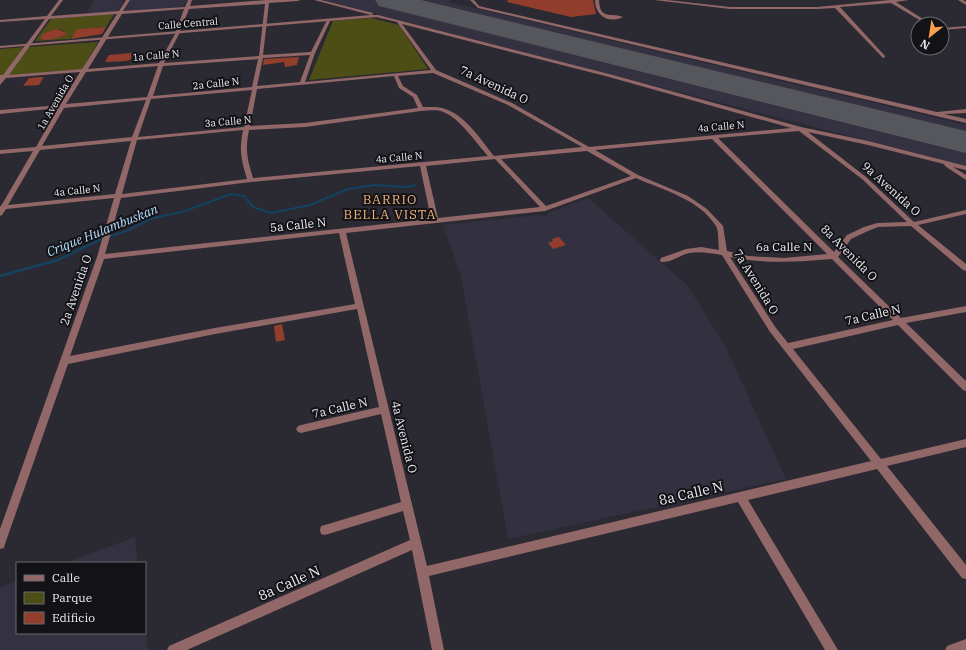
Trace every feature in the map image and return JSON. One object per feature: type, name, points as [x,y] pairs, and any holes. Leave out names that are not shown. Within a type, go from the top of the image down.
[{"type":"street","points":[[0,83],[2,77],[29,45],[61,0]]},
{"type":"street","name":"1a Avenida O","points":[[0,214],[2,207],[38,149],[62,106],[128,0]]},
{"type":"street","name":"2a Avenida O","points":[[0,544],[101,257],[134,140],[162,63],[177,34],[190,0]]},
{"type":"street","points":[[0,21],[298,0]]},
{"type":"street","points":[[316,0],[625,80],[800,129],[861,141],[966,168]]},
{"type":"street","points":[[472,0],[478,7],[966,122]]},
{"type":"street","points":[[597,0],[597,8],[600,15],[605,17],[621,17]]},
{"type":"street","points":[[656,0],[730,8],[837,7],[890,0],[907,0]]},
{"type":"street","points":[[890,0],[916,16]]},
{"type":"street","points":[[960,0],[966,4]]},
{"type":"street","points":[[251,180],[244,158],[245,135],[253,88],[261,56],[268,1]]},
{"type":"street","points":[[760,4],[764,7]]},
{"type":"street","points":[[837,7],[883,57]]},
{"type":"street","name":"Calle Central","points":[[0,47],[177,34],[264,25],[378,16]]},
{"type":"street","points":[[302,83],[313,53],[329,20]]},
{"type":"street","points":[[400,22],[434,71]]},
{"type":"street","points":[[950,28],[966,27]]},
{"type":"street","name":"1a Calle N","points":[[2,77],[162,63],[313,53]]},
{"type":"street","name":"2a Calle N","points":[[0,112],[434,71]]},
{"type":"street","name":"7a Avenida O","points":[[434,71],[510,104],[636,176],[686,197],[705,210],[720,226],[723,252],[773,330],[966,574]]},
{"type":"street","points":[[395,74],[402,87],[415,96],[421,110]]},
{"type":"street","name":"3a Calle N","points":[[0,152],[247,128],[305,125],[421,110],[446,111],[455,117],[495,158]]},
{"type":"street","points":[[930,113],[966,111]]},
{"type":"street","name":"4a Calle N","points":[[2,207],[118,196],[251,180],[800,129]]},
{"type":"street","name":"9a Avenida O","points":[[800,129],[864,178],[913,224],[966,268]]},
{"type":"street","name":"8a Avenida O","points":[[713,137],[966,387]]},
{"type":"street","points":[[495,158],[545,209]]},
{"type":"street","points":[[944,162],[966,178]]},
{"type":"street","points":[[423,165],[435,221]]},
{"type":"street","name":"5a Calle N","points":[[101,257],[545,209],[636,176]]},
{"type":"street","points":[[835,256],[849,237],[866,229],[877,226],[913,224],[966,212]]},
{"type":"street","name":"4a Avenida O","points":[[342,231],[408,505],[438,650]]},
{"type":"street","name":"6a Calle N","points":[[664,260],[686,250],[701,249],[748,258],[784,260],[835,256]]},
{"type":"street","points":[[64,361],[214,331],[360,306]]},
{"type":"street","name":"7a Calle N","points":[[786,347],[900,321],[966,309]]},
{"type":"street","name":"7a Calle N","points":[[301,429],[385,409]]},
{"type":"street","name":"8a Calle N","points":[[423,572],[966,443]]},
{"type":"street","points":[[740,496],[832,650]]},
{"type":"street","points":[[325,530],[408,505]]},
{"type":"street","name":"8a Calle N","points":[[173,650],[416,543]]},
{"type":"street","points":[[950,650],[966,645]]},
{"type":"shaded area","points":[[95,0],[124,0],[117,12],[86,14]]},
{"type":"shaded area","points":[[130,0],[187,0],[183,7],[124,12]]},
{"type":"shaded area","points":[[322,0],[450,0],[449,2],[966,125],[966,166]]},
{"type":"shaded area","points":[[588,198],[687,285],[724,344],[786,479],[508,539],[461,276],[443,225],[539,215],[547,216],[548,213]]},
{"type":"shaded area","points":[[135,537],[138,562],[68,562]]},
{"type":"shaded area","points":[[16,581],[16,634],[146,634],[148,650],[0,650],[0,587]]},
{"type":"green space","points":[[114,14],[106,27],[78,29],[93,34],[73,36],[70,39],[35,41],[51,19]],"holes":[[[61,29],[65,33],[63,36],[45,40],[40,38],[47,32],[55,30]]]},
{"type":"green space","points":[[371,18],[399,25],[428,69],[309,80],[333,21]]},
{"type":"green space","points":[[98,42],[82,69],[0,76],[0,49]]},
{"type":"building","points":[[508,0],[593,0],[596,14],[571,17],[507,2]]},
{"type":"building","points":[[106,27],[102,34],[71,39],[77,29]]},
{"type":"building","points":[[58,29],[68,34],[54,39],[45,40],[40,38],[43,34]]},
{"type":"building","points":[[133,54],[130,60],[105,62],[109,55]]},
{"type":"building","points":[[299,57],[297,65],[285,67],[284,62],[263,65],[264,59]]},
{"type":"building","points":[[44,77],[39,85],[23,86],[29,78]]},
{"type":"building","points":[[559,237],[566,245],[553,249],[548,243],[553,241],[552,239]]},
{"type":"building","points":[[282,324],[285,340],[276,342],[274,326]]},
{"type":"waterway","name":"Crique Hulambuskan","points":[[97,241],[129,230],[152,218],[182,212],[231,194],[244,196],[253,207],[271,213],[310,205],[348,189],[375,185],[407,187],[415,185]]},
{"type":"waterway","name":"Crique Hulambuskan","points":[[0,276],[58,260],[99,240]]},
{"type":"runway","points":[[388,0],[966,142]]},
{"type":"district","name":"BARRIO BELLA VISTA","points":[[390,206]]}]
